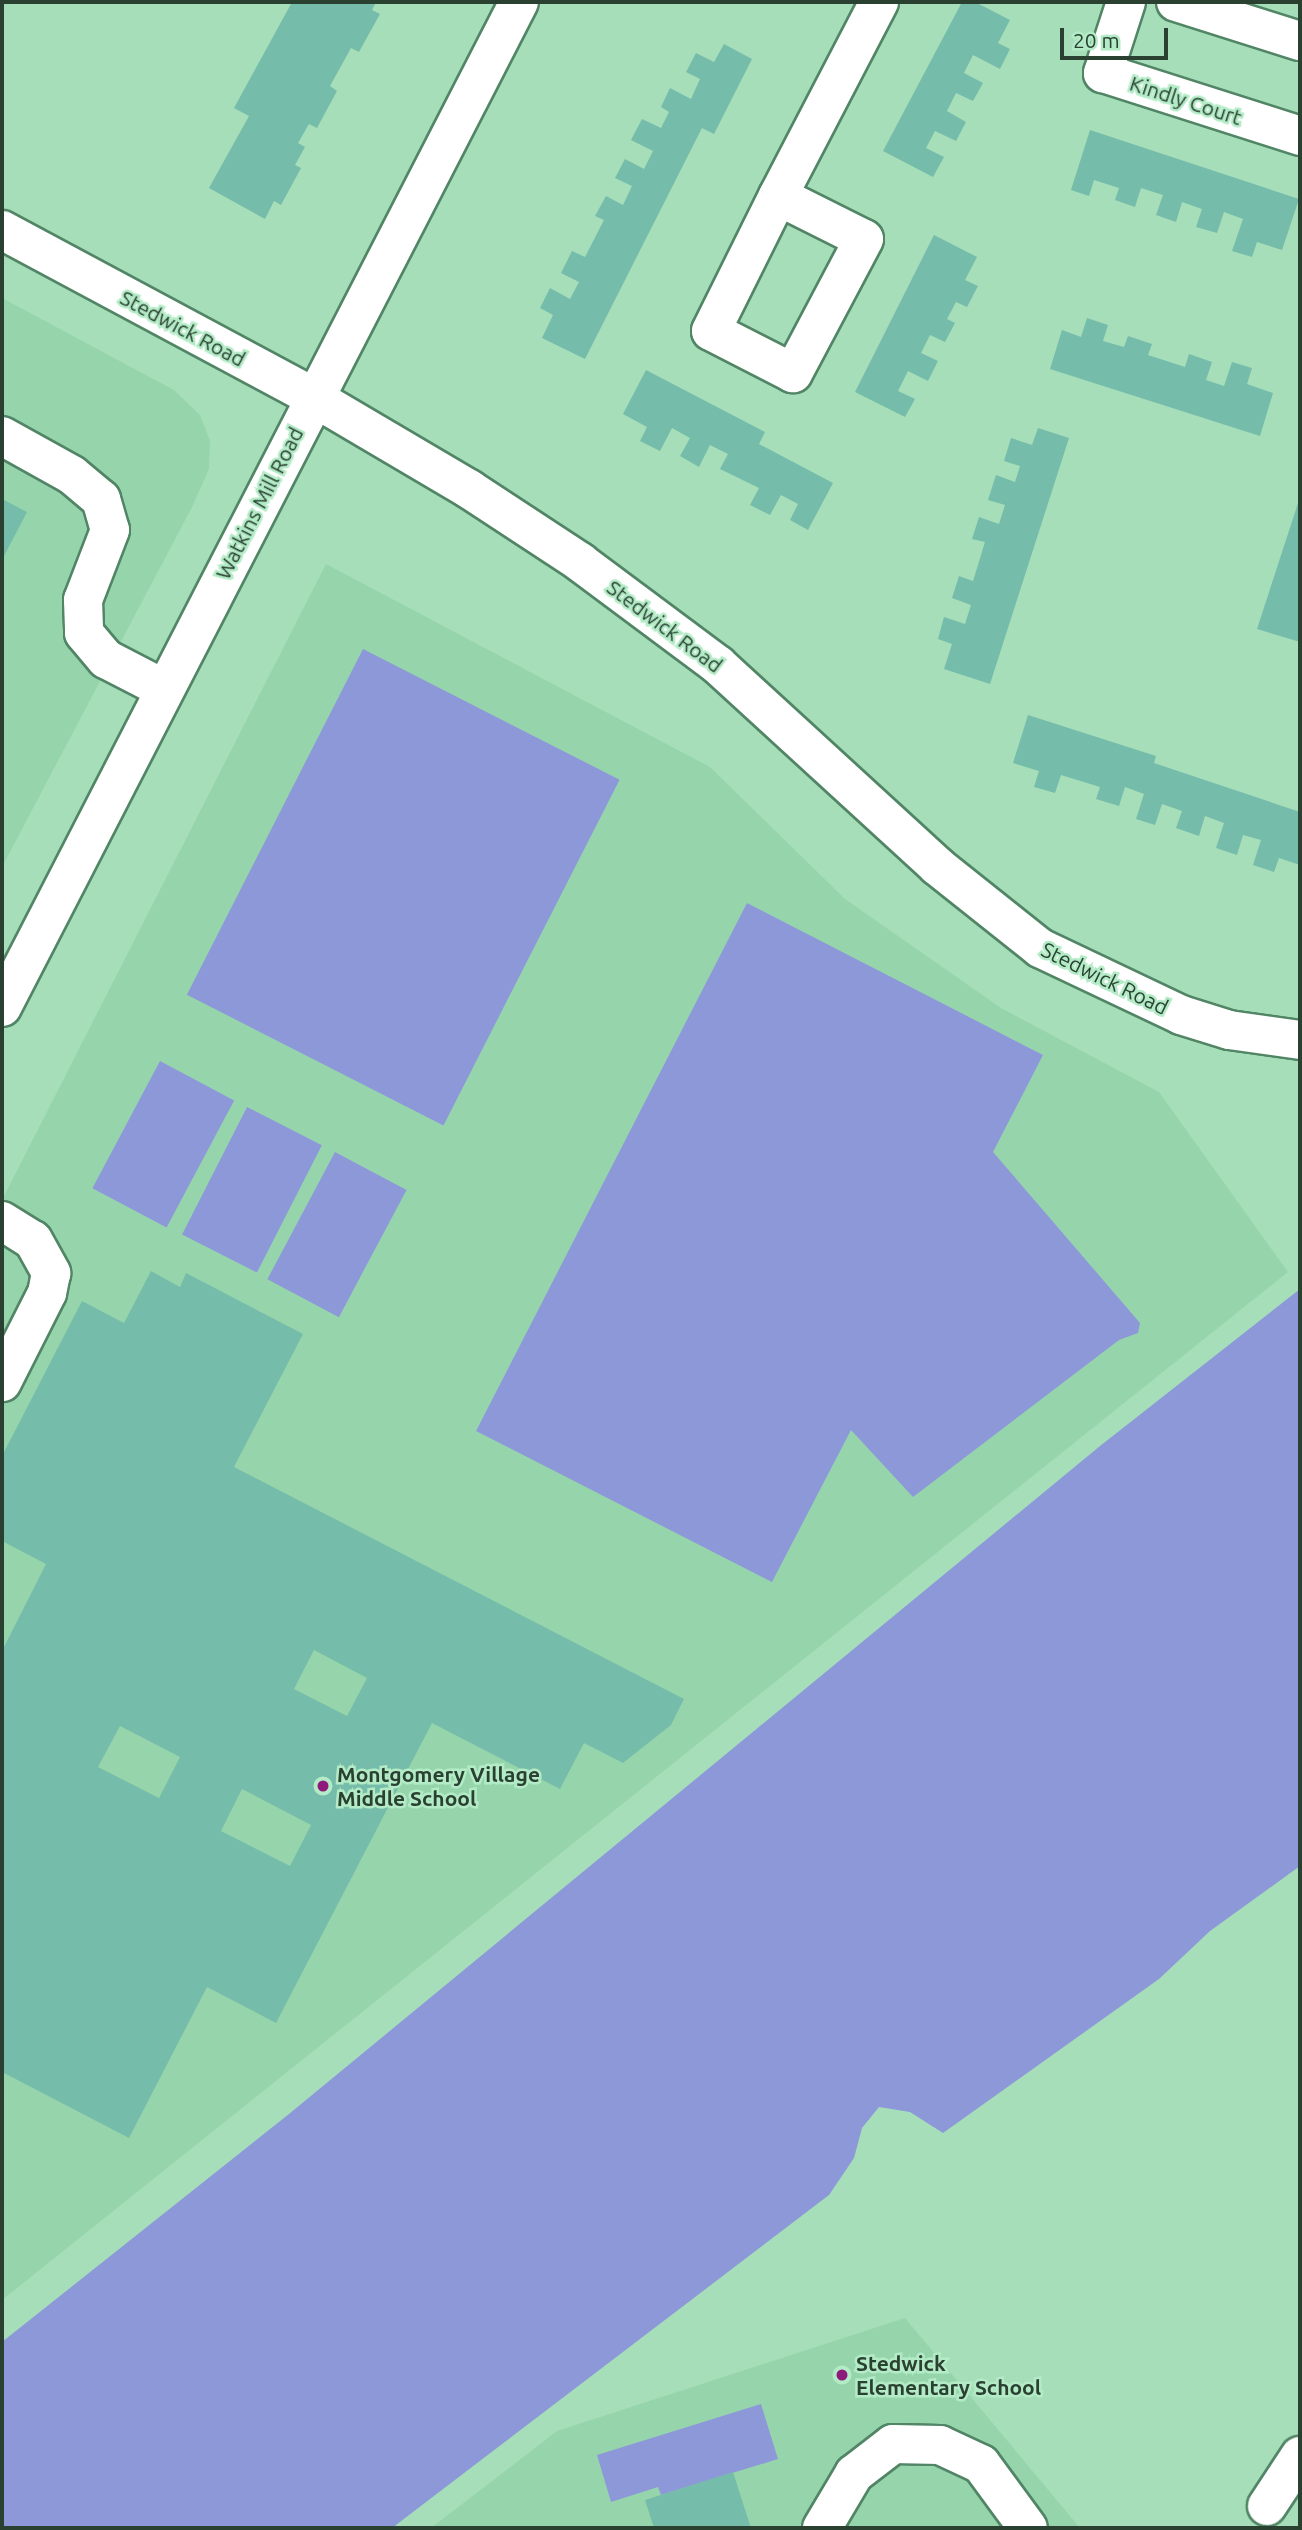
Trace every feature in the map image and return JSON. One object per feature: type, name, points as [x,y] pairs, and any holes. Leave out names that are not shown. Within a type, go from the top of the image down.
[{"type":"street","name":"Watkins Mill Road","points":[[2,1007],[12,960],[164,690],[519,2]]},
{"type":"street","points":[[778,197],[864,239],[793,373],[711,331],[778,197],[879,2]]},
{"type":"street","name":"Kindly Court","points":[[1126,2],[1103,73],[1300,136]]},
{"type":"street","points":[[1176,2],[1300,41]]},
{"type":"street","name":"Stedwick Road","points":[[2,230],[313,397],[469,489],[580,562],[718,665],[937,866],[1040,948],[1181,1015],[1229,1030],[1300,1040]]},
{"type":"street","points":[[2,436],[93,490],[110,519],[107,542],[83,600],[85,633],[106,659],[164,690]]},
{"type":"street","points":[[2,1221],[33,1240],[46,1256],[51,1273],[47,1293],[2,1382]]},
{"type":"street","points":[[821,2528],[854,2474],[893,2444],[940,2445],[981,2464],[1028,2528]]},
{"type":"street","points":[[1267,2506],[1300,2456]]},
{"type":"shaded area","points":[[2,298],[174,390],[200,415],[210,441],[209,469],[191,509],[2,867]]},
{"type":"shaded area","name":"Montgomery Village Middle School","points":[[326,564],[710,767],[845,899],[1001,1008],[1159,1092],[1288,1272],[2,2300],[2,1200]]},
{"type":"shaded area","points":[[363,649],[620,780],[443,1125],[187,995]]},
{"type":"shaded area","points":[[747,903],[1043,1055],[993,1152],[1140,1323],[1138,1333],[1119,1340],[913,1497],[851,1430],[772,1582],[476,1431]]},
{"type":"shaded area","points":[[160,1061],[234,1100],[167,1228],[92,1188]]},
{"type":"shaded area","points":[[247,1107],[322,1145],[257,1273],[182,1234]]},
{"type":"shaded area","points":[[335,1152],[407,1190],[339,1317],[267,1279]]},
{"type":"shaded area","points":[[1300,1289],[1300,1866],[1210,1931],[1159,1979],[943,2133],[910,2112],[879,2107],[862,2128],[854,2158],[829,2195],[392,2528],[2,2528],[2,2342],[289,2114],[1100,1446]]},
{"type":"shaded area","name":"Stedwick Elementary School","points":[[905,2318],[1080,2528],[431,2528],[557,2431]]},
{"type":"shaded area","points":[[761,2404],[778,2459],[661,2495],[658,2487],[611,2502],[597,2455]]},
{"type":"building","points":[[292,2],[376,2],[372,10],[380,14],[359,52],[351,48],[330,86],[337,91],[317,128],[309,124],[298,143],[305,147],[295,165],[301,168],[281,205],[274,201],[265,219],[209,188],[249,116],[234,108]]},
{"type":"building","points":[[962,2],[975,2],[1010,20],[998,43],[1010,49],[1000,69],[973,55],[964,73],[983,83],[973,101],[956,93],[947,111],[966,122],[956,141],[935,131],[926,148],[944,157],[933,177],[883,151]]},
{"type":"building","points":[[724,44],[752,59],[714,134],[702,128],[585,359],[542,338],[553,315],[540,308],[550,288],[570,299],[579,282],[561,273],[572,251],[585,257],[604,220],[595,216],[606,196],[623,205],[632,186],[615,178],[625,159],[644,169],[653,151],[631,140],[642,119],[661,128],[669,112],[661,107],[670,88],[691,99],[700,79],[686,72],[696,53],[714,62]]},
{"type":"building","points":[[1090,130],[1299,199],[1282,250],[1257,242],[1252,257],[1232,251],[1243,219],[1224,212],[1217,233],[1196,227],[1202,209],[1182,202],[1176,222],[1156,215],[1163,195],[1141,188],[1135,207],[1115,200],[1119,188],[1094,180],[1089,196],[1071,190]]},
{"type":"building","points":[[934,235],[977,257],[965,280],[978,286],[967,307],[956,302],[947,319],[955,323],[945,342],[930,335],[921,353],[938,361],[928,381],[908,371],[898,391],[915,399],[905,417],[855,392]]},
{"type":"building","points":[[1087,318],[1108,325],[1103,341],[1124,347],[1128,336],[1152,344],[1148,355],[1185,367],[1189,354],[1212,362],[1206,380],[1224,386],[1232,362],[1252,368],[1247,384],[1273,393],[1260,436],[1050,369],[1062,330],[1081,337]]},
{"type":"building","points":[[646,370],[765,432],[759,444],[833,483],[808,530],[790,520],[798,504],[781,495],[770,515],[750,505],[759,488],[720,469],[728,454],[710,445],[699,467],[680,456],[690,438],[672,428],[660,451],[640,441],[647,427],[623,414]]},
{"type":"building","points":[[1038,428],[1069,438],[990,684],[944,669],[952,644],[938,639],[944,617],[965,624],[971,605],[952,598],[959,576],[973,581],[985,542],[972,539],[979,517],[999,524],[1005,505],[988,500],[996,475],[1015,482],[1020,466],[1004,461],[1011,438],[1032,445]]},
{"type":"building","points":[[1300,497],[1300,642],[1257,629]]},
{"type":"building","points":[[2,499],[27,512],[2,560]]},
{"type":"building","points":[[1028,715],[1156,756],[1154,763],[1300,812],[1300,865],[1279,858],[1274,872],[1253,865],[1261,840],[1243,835],[1237,855],[1216,848],[1224,823],[1205,816],[1199,836],[1176,828],[1182,811],[1162,804],[1155,825],[1136,819],[1144,794],[1125,787],[1119,806],[1096,799],[1100,787],[1061,775],[1055,793],[1034,787],[1039,771],[1013,763]]},
{"type":"building","name":"Montgomery Village Middle School","points":[[151,1271],[180,1287],[186,1273],[303,1334],[234,1467],[684,1699],[671,1725],[623,1763],[584,1743],[560,1789],[432,1723],[276,2023],[207,1987],[129,2138],[2,2072],[2,1651],[46,1564],[2,1541],[2,1456],[82,1301],[124,1323]],"holes":[[[314,1650],[367,1678],[347,1716],[294,1689]],[[120,1726],[180,1757],[159,1798],[98,1767]],[[242,1789],[311,1825],[290,1866],[221,1831]]]},
{"type":"building","points":[[733,2472],[751,2528],[654,2528],[645,2500]]},
{"type":"place","name":"Montgomery Village Middle School","points":[[323,1786]]},
{"type":"place","name":"Stedwick Elementary School","points":[[842,2375]]}]
